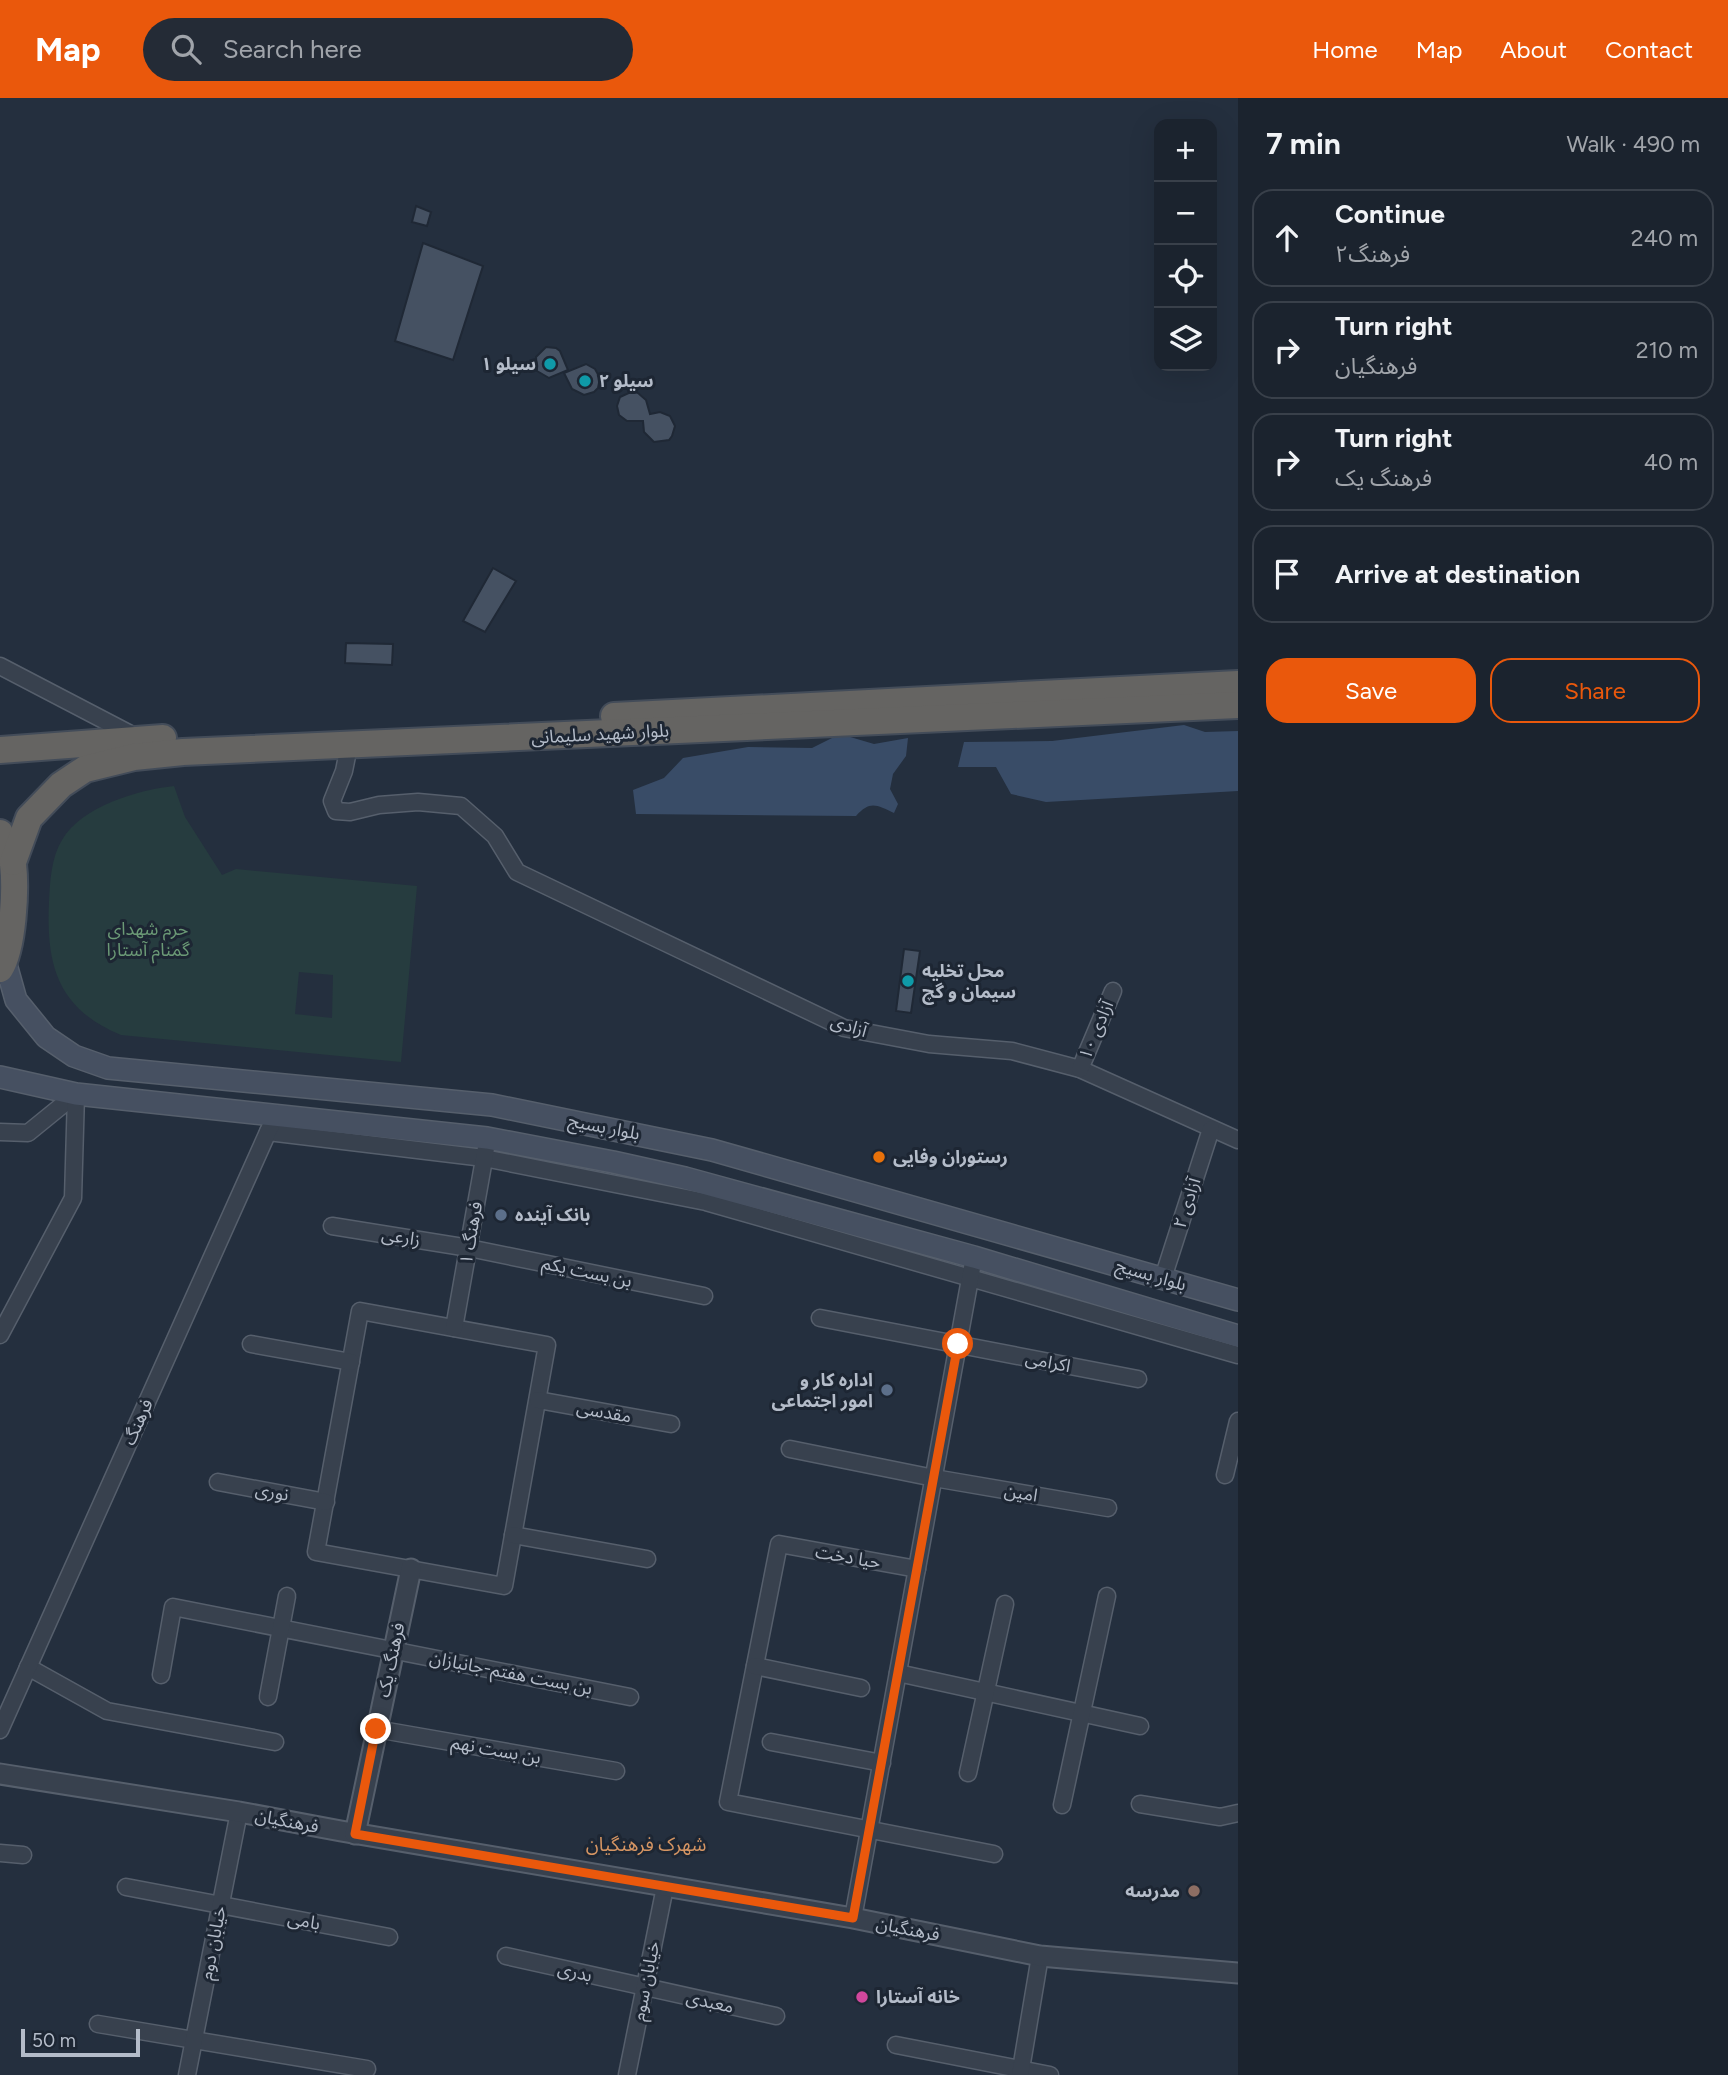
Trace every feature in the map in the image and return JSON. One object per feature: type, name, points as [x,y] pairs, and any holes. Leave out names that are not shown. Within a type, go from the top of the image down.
[{"type":"highway","name":"بلوار شهید سلیمانی","points":[[0,750],[140,739],[1238,684]]},
{"type":"highway","name":"بلوار شهید سلیمانی","points":[[13,862],[29,818],[61,785],[85,769],[134,757],[183,752],[1238,705]]},
{"type":"highway","points":[[0,833],[13,862],[12,912],[3,965]]},
{"type":"main road","name":"بلوار بسیج","points":[[3,965],[16,1000],[46,1037],[74,1056],[108,1068],[492,1105],[712,1150],[1238,1300]]},
{"type":"main road","name":"بلوار بسیج","points":[[0,1077],[76,1094],[272,1123],[613,1161],[974,1257],[1238,1336]]},
{"type":"main road","points":[[486,1148],[492,1105]]},
{"type":"street","points":[[0,666],[140,739]]},
{"type":"street","name":"آزادی","points":[[349,746],[344,771],[332,801],[336,811],[350,812],[379,804],[418,802],[461,806],[495,836],[517,872],[844,1028],[929,1044],[1012,1051],[1080,1069],[1238,1140]]},
{"type":"street","name":"آزادی ۱۰","points":[[1080,1069],[1113,992]]},
{"type":"street","points":[[0,1132],[28,1133],[76,1094]]},
{"type":"street","points":[[0,1335],[73,1198],[76,1094]]},
{"type":"street","name":"فرهنگ","points":[[0,1730],[272,1123]]},
{"type":"street","name":"آزادی ۲","points":[[1163,1278],[1211,1129]]},
{"type":"street","points":[[486,1148],[706,1202],[1238,1355]]},
{"type":"street","name":"فرهنگ ۱","points":[[454,1328],[486,1148]]},
{"type":"street","name":"زارعی","points":[[332,1226],[469,1248]]},
{"type":"street","name":"بن بست یکم","points":[[469,1248],[704,1296]]},
{"type":"street","points":[[853,1918],[974,1257]]},
{"type":"street","points":[[360,1311],[454,1328],[547,1345],[504,1586],[316,1552],[360,1311]]},
{"type":"street","name":"اکرامی","points":[[820,1318],[1138,1379]]},
{"type":"street","points":[[251,1344],[351,1362]]},
{"type":"street","name":"مقدسی","points":[[538,1400],[671,1424]]},
{"type":"street","points":[[1225,1475],[1238,1422]]},
{"type":"street","name":"امین","points":[[790,1449],[934,1478],[1108,1508]]},
{"type":"street","name":"نوری","points":[[218,1482],[326,1502]]},
{"type":"street","points":[[513,1535],[647,1559]]},
{"type":"street","name":"حیا دخت","points":[[755,1667],[779,1544],[917,1569]]},
{"type":"street","name":"فرهنگ یک","points":[[355,1834],[411,1569]]},
{"type":"street","points":[[1062,1805],[1107,1596]]},
{"type":"street","points":[[268,1697],[287,1597]]},
{"type":"street","points":[[968,1773],[1005,1604]]},
{"type":"street","name":"بن بست هفتم-جانبازان","points":[[161,1675],[173,1607],[629,1697]]},
{"type":"street","points":[[28,1667],[107,1711],[275,1742]]},
{"type":"street","points":[[861,1688],[755,1667],[728,1802],[994,1854]]},
{"type":"street","points":[[898,1673],[1140,1726]]},
{"type":"street","name":"بن بست نهم","points":[[376,1729],[616,1771]]},
{"type":"street","points":[[771,1742],[881,1763]]},
{"type":"street","name":"فرهنگیان","points":[[0,1774],[239,1812],[853,1918],[1040,1955],[1238,1973]]},
{"type":"street","points":[[1140,1804],[1220,1817],[1238,1813]]},
{"type":"street","name":"خیابان دوم","points":[[187,2075],[239,1812]]},
{"type":"street","points":[[0,1853],[23,1854]]},
{"type":"street","name":"بامی","points":[[126,1887],[389,1937]]},
{"type":"street","name":"خیابان سوم","points":[[627,2075],[665,1887]]},
{"type":"street","points":[[1020,2072],[1040,1955]]},
{"type":"street","name":"بدری","points":[[506,1956],[645,1988]]},
{"type":"street","name":"معبدی","points":[[645,1988],[776,2016]]},
{"type":"street","points":[[98,2024],[368,2069]]},
{"type":"street","points":[[896,2045],[1020,2072],[1050,2075]]},
{"type":"green space","name":"حرم شهدای گمنام آستارا","points":[[174,786],[185,817],[222,875],[236,869],[417,886],[401,1062],[121,1035],[83,1012],[70,998],[60,983],[50,946],[50,886],[58,847],[71,828],[97,809],[144,791]],"holes":[[[299,972],[333,975],[332,1018],[295,1014]]]},
{"type":"water","points":[[1184,725],[1205,732],[1238,731],[1238,791],[1046,802],[1011,794],[996,767],[958,767],[964,742],[1052,741]]},
{"type":"water","points":[[840,734],[874,744],[908,738],[906,756],[893,774],[890,789],[898,804],[894,813],[870,806],[856,816],[636,814],[633,790],[664,778],[683,758],[748,747],[812,748]]},
{"type":"building","points":[[416,206],[431,212],[427,226],[412,222]]},
{"type":"building","points":[[423,243],[483,266],[453,360],[395,341]]},
{"type":"building","name":"سیلو ۱","points":[[546,347],[560,351],[568,370],[549,378],[537,371],[536,357]]},
{"type":"building","name":"سیلو ۲","points":[[586,364],[595,369],[600,378],[598,388],[584,395],[572,389],[564,373]]},
{"type":"building","points":[[633,391],[646,400],[650,414],[660,412],[670,416],[675,426],[669,440],[654,442],[644,432],[643,421],[627,421],[619,415],[617,406],[620,397]]},
{"type":"building","points":[[493,568],[516,581],[485,632],[463,621]]},
{"type":"building","points":[[346,643],[393,644],[392,665],[345,663]]},
{"type":"building","name":"محل تخلیه سیمان و گچ","points":[[904,949],[920,951],[911,1013],[896,1011]]},
{"type":"place","name":"سیلو ۱","points":[[550,364]]},
{"type":"place","name":"سیلو ۲","points":[[585,381]]},
{"type":"place","name":"محل تخلیه سیمان و گچ","points":[[908,981]]},
{"type":"place","name":"رستوران وفایی","points":[[879,1157]]},
{"type":"place","name":"بانک آینده","points":[[501,1215]]},
{"type":"place","name":"اداره کار و امور اجتماعی","points":[[887,1390]]},
{"type":"place","name":"مدرسه","points":[[1194,1891]]},
{"type":"place","name":"خانه آستارا","points":[[862,1997]]},
{"type":"district","name":"شهرک فرهنگیان","points":[[646,1844]]},
{"type":"route","points":[[376,1729],[355,1834],[853,1918],[958,1344]]}]
